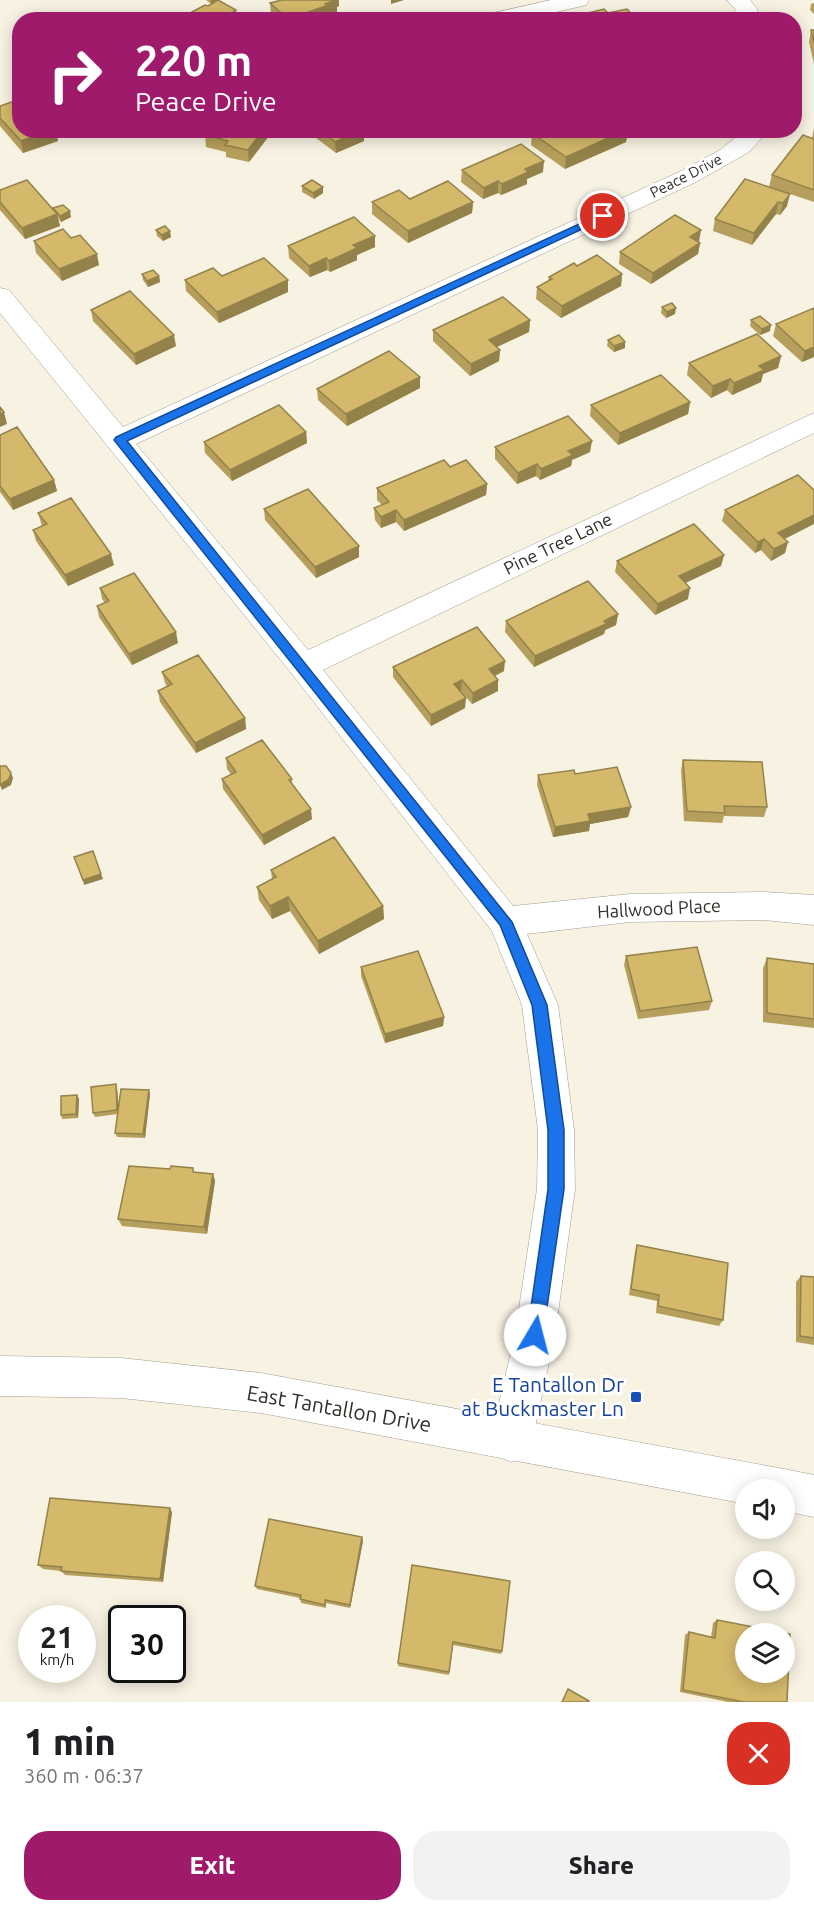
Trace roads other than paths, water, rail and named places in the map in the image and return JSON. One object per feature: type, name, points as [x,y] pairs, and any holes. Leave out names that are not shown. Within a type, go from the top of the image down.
[{"type":"street","points":[[527,12],[578,0]]},
{"type":"street","points":[[738,0],[747,12]]},
{"type":"street","name":"Peace Drive","points":[[120,440],[665,188],[702,170],[751,138]]},
{"type":"street","points":[[0,296],[303,666],[505,922],[540,1005],[556,1130],[556,1189],[550,1234],[535,1335],[511,1441]]},
{"type":"street","name":"Pine Tree Lane","points":[[303,666],[814,422]]},
{"type":"street","name":"Hallwood Place","points":[[505,922],[630,908],[728,905],[814,910]]},
{"type":"street","name":"East Tantallon Drive","points":[[0,1376],[121,1378],[261,1393],[735,1482]]},
{"type":"street","name":"East Tantallon Drive","points":[[795,1492],[814,1496]]},
{"type":"place","name":"E Tantallon Dr at Buckmaster Ln","points":[[636,1397]]}]
